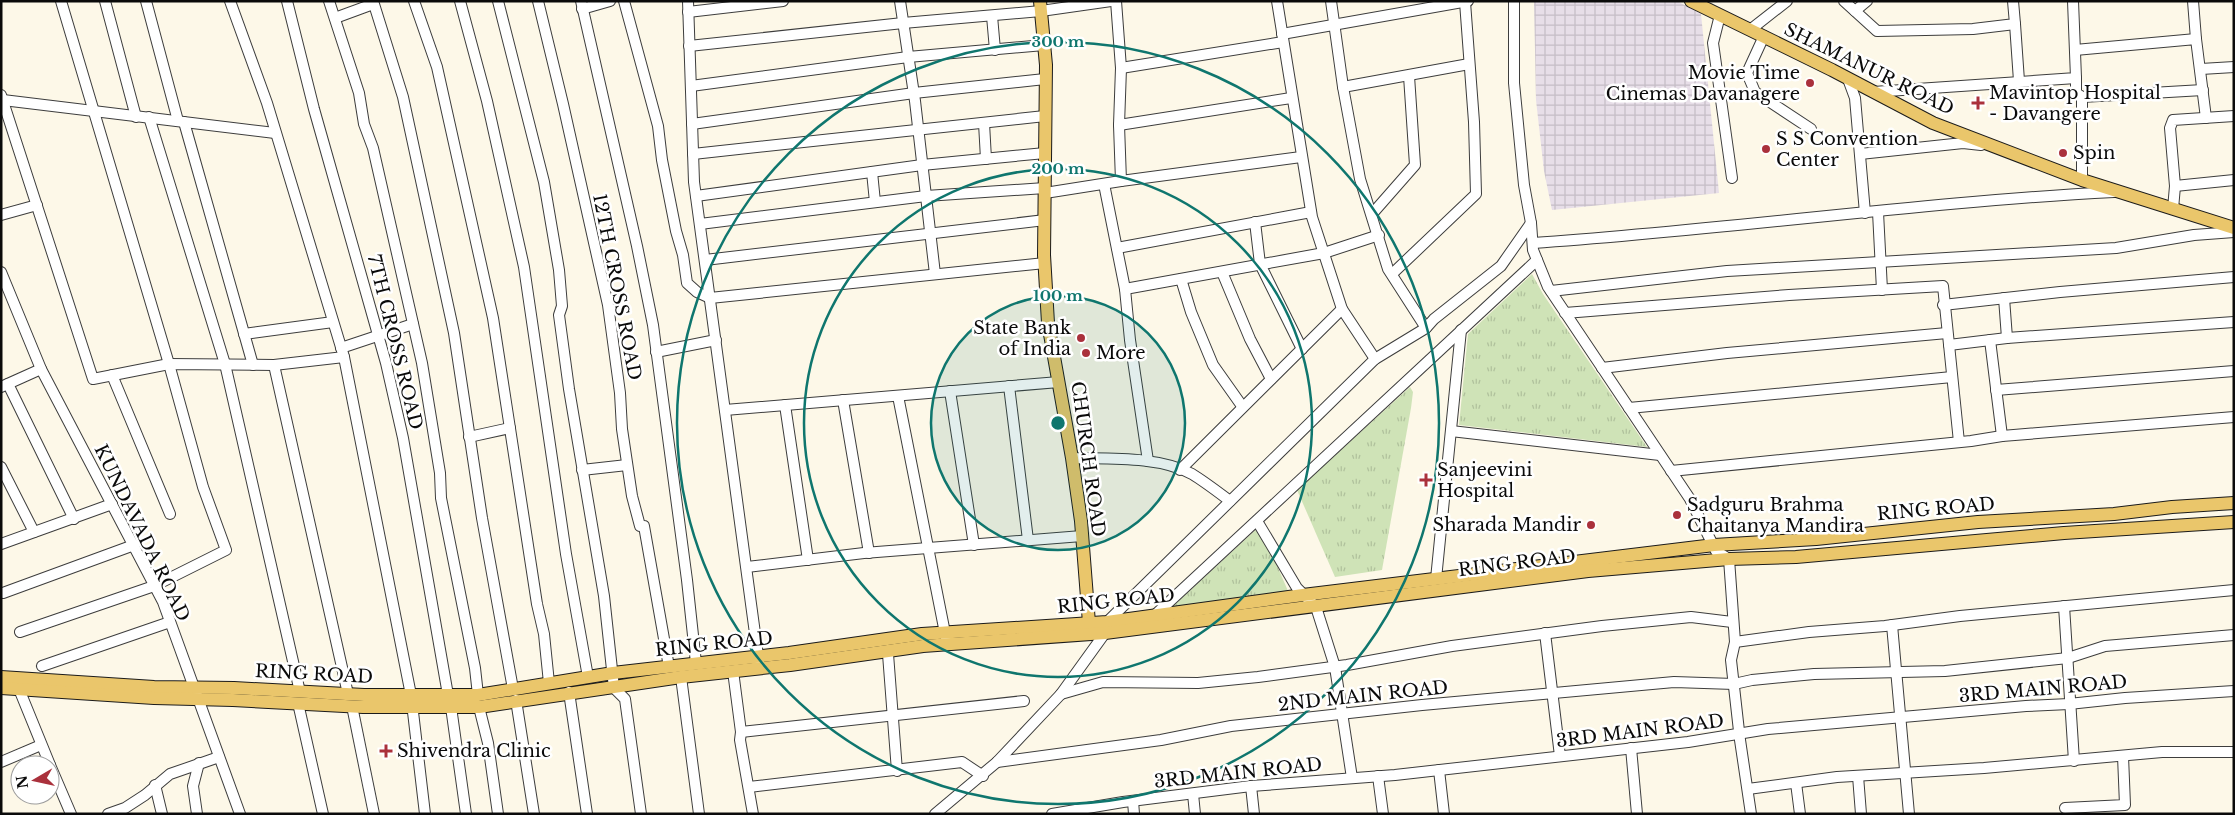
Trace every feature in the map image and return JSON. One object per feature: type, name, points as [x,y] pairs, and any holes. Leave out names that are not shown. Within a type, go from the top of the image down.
[{"type":"main road","name":"SHAMANUR ROAD","points":[[1691,1],[1764,36],[1933,123],[2082,180],[2234,230]]},
{"type":"main road","name":"CHURCH ROAD","points":[[1041,6],[1045,79],[1045,263],[1048,322],[1072,458],[1082,536],[1089,623]]},
{"type":"main road","name":"RING ROAD","points":[[350,700],[411,695],[450,701],[479,701],[514,695],[614,688],[733,671],[759,662],[946,638],[1089,623],[1106,628],[1155,615],[1714,545],[1816,539],[1978,522],[2234,503]]},
{"type":"main road","name":"RING ROAD","points":[[514,695],[549,683],[612,672],[696,664],[759,662],[885,651],[946,638],[1106,628],[1316,607],[1588,572],[1729,559],[1805,556],[2055,534],[2234,522]]},
{"type":"main road","name":"RING ROAD","points":[[1,676],[154,687],[197,693]]},
{"type":"main road","name":"RING ROAD","points":[[1,688],[197,693],[350,700],[412,708],[450,701]]},
{"type":"street","points":[[20,632],[154,586],[226,550],[203,487],[169,364],[61,1]]},
{"type":"street","points":[[105,1],[136,117]]},
{"type":"street","points":[[146,1],[253,365]]},
{"type":"street","points":[[230,1],[267,103],[342,353],[411,695],[425,814]]},
{"type":"street","name":"7TH CROSS ROAD","points":[[287,1],[314,108],[379,336],[403,438],[450,701],[466,814]]},
{"type":"street","points":[[330,1],[359,93],[364,124],[373,148],[422,363],[439,464],[441,498],[457,572],[488,743],[498,814]]},
{"type":"street","points":[[414,1],[437,67],[493,318],[528,547],[544,634],[549,683]]},
{"type":"street","points":[[460,1],[487,100],[522,258],[566,554],[588,677]]},
{"type":"street","points":[[498,1],[544,182],[555,244],[559,270],[561,332],[604,596],[614,688],[625,699],[641,814]]},
{"type":"street","name":"12TH CROSS ROAD","points":[[538,1],[564,104],[608,305],[627,466],[640,526],[644,526],[669,667]]},
{"type":"street","points":[[610,1],[582,5],[637,246],[656,352],[687,580],[696,664]]},
{"type":"street","points":[[624,1],[658,126],[662,160],[676,231],[683,255],[687,283],[697,292],[710,298],[1045,263]]},
{"type":"street","points":[[688,1],[696,196],[759,662]]},
{"type":"street","points":[[688,12],[783,1]]},
{"type":"street","points":[[900,1],[914,94],[935,274]]},
{"type":"street","points":[[689,46],[903,23],[992,16],[1041,6],[1111,1]]},
{"type":"street","points":[[1116,1],[1120,68],[1119,125],[1121,181]]},
{"type":"street","points":[[1277,1],[1300,157],[1311,212],[1342,309],[1375,359]]},
{"type":"street","points":[[1331,1],[1343,87],[1360,178],[1388,268],[1426,328]]},
{"type":"street","points":[[1514,1],[1514,83],[1532,243],[1537,260],[1551,291],[1690,499],[1716,551],[1729,559],[1732,622],[1735,642],[1731,660],[1752,814]]},
{"type":"street","points":[[1750,30],[1787,1]]},
{"type":"street","points":[[1844,1],[1877,31],[1973,29],[2015,24]]},
{"type":"street","points":[[1855,11],[1867,1]]},
{"type":"street","points":[[2013,1],[2019,81]]},
{"type":"street","points":[[2072,1],[2076,93],[2082,97],[2203,90]]},
{"type":"street","points":[[2193,1],[2206,118]]},
{"type":"street","points":[[1120,68],[1283,38],[1334,25],[1466,2],[1474,122],[1476,194],[1392,274]]},
{"type":"street","points":[[335,18],[373,3],[403,97],[454,333],[469,437],[534,814]]},
{"type":"street","points":[[1720,15],[1713,43],[1732,178]]},
{"type":"street","points":[[992,16],[995,50]]},
{"type":"street","points":[[1764,36],[1747,73],[1755,92],[1811,129]]},
{"type":"street","points":[[2075,50],[2196,39]]},
{"type":"street","points":[[690,86],[908,57],[1044,45]]},
{"type":"street","points":[[1343,87],[1469,64]]},
{"type":"street","points":[[2201,69],[2234,67]]},
{"type":"street","points":[[1372,214],[1415,165],[1409,76]]},
{"type":"street","points":[[1873,92],[2076,78]]},
{"type":"street","points":[[692,124],[914,94],[1045,79]]},
{"type":"street","points":[[1848,79],[1855,98],[1865,213]]},
{"type":"street","points":[[2082,97],[2082,180]]},
{"type":"street","points":[[275,133],[136,117],[2,98],[93,379],[169,364],[274,365],[342,353],[379,336],[413,324]]},
{"type":"street","points":[[1119,125],[1291,98]]},
{"type":"street","points":[[693,154],[1045,116]]},
{"type":"street","points":[[2173,209],[2175,186],[2170,128],[2173,120],[2234,116]]},
{"type":"street","points":[[149,117],[225,364],[323,814]]},
{"type":"street","points":[[984,123],[986,159]]},
{"type":"street","points":[[1860,154],[1963,143],[1997,146]]},
{"type":"street","points":[[696,196],[922,165],[1045,153]]},
{"type":"street","points":[[700,224],[926,196],[1045,191],[1300,157]]},
{"type":"street","points":[[872,172],[875,202]]},
{"type":"street","points":[[2175,186],[2234,180]]},
{"type":"street","points":[[1104,184],[1125,289],[1130,340],[1148,462]]},
{"type":"street","points":[[1532,243],[2007,199],[2122,192]]},
{"type":"street","points":[[1,215],[37,205]]},
{"type":"street","points":[[1117,248],[1311,212]]},
{"type":"street","points":[[1878,212],[1882,290]]},
{"type":"street","points":[[705,260],[1045,220]]},
{"type":"street","points":[[1256,222],[1260,264],[1302,349]]},
{"type":"street","points":[[935,814],[983,776],[997,762],[1061,694],[1106,628],[1230,501],[1375,359],[1426,328],[1434,319],[1501,266],[1531,223]]},
{"type":"street","points":[[1551,291],[1727,271],[2116,248],[2234,230]]},
{"type":"street","points":[[1125,289],[1324,253],[1378,235]]},
{"type":"street","points":[[1155,615],[1537,260]]},
{"type":"street","name":"KUNDAVADA ROAD","points":[[1,272],[42,370],[134,545],[170,622],[240,814]]},
{"type":"street","points":[[1222,272],[1250,339],[1271,379]]},
{"type":"street","points":[[1943,305],[2234,277]]},
{"type":"street","points":[[1181,279],[1191,312],[1213,365],[1242,406]]},
{"type":"street","points":[[1565,313],[1789,295],[1943,286],[1943,305],[1959,442]]},
{"type":"street","points":[[2004,298],[2006,338]]},
{"type":"street","points":[[1180,470],[1242,406],[1342,309]]},
{"type":"street","points":[[244,334],[333,322]]},
{"type":"street","points":[[1949,345],[2006,338],[2234,322]]},
{"type":"street","points":[[1436,579],[1461,330]]},
{"type":"street","points":[[1602,368],[1727,353],[1947,333]]},
{"type":"street","points":[[656,352],[716,340]]},
{"type":"street","points":[[1990,340],[2002,436]]},
{"type":"street","points":[[274,365],[374,814]]},
{"type":"street","points":[[42,370],[5,386],[74,519]]},
{"type":"street","points":[[1996,390],[2234,371]]},
{"type":"street","points":[[112,375],[170,514]]},
{"type":"street","points":[[1629,408],[1952,377]]},
{"type":"street","points":[[726,410],[1059,382]]},
{"type":"street","points":[[1010,386],[1028,540]]},
{"type":"street","points":[[950,391],[974,545]]},
{"type":"street","points":[[898,396],[926,548],[946,638]]},
{"type":"street","points":[[843,400],[869,553]]},
{"type":"street","points":[[785,405],[808,560]]},
{"type":"street","points":[[1671,471],[2002,436],[2234,416]]},
{"type":"street","points":[[469,437],[510,428]]},
{"type":"street","points":[[1451,431],[1660,456]]},
{"type":"street","points":[[1072,458],[1148,462],[1180,470],[1191,474],[1230,501]]},
{"type":"street","points":[[582,470],[627,466]]},
{"type":"street","points":[[1,468],[34,532]]},
{"type":"street","points":[[1,544],[112,504]]},
{"type":"street","points":[[1257,521],[1303,595],[1316,607],[1335,667],[1352,778]]},
{"type":"street","points":[[747,567],[869,553],[1082,536]]},
{"type":"street","points":[[3,593],[134,545]]},
{"type":"street","points":[[1735,642],[1960,616],[2234,590]]},
{"type":"street","points":[[2064,606],[2074,761]]},
{"type":"street","points":[[1061,694],[1103,682],[1198,682],[1335,667],[1452,646],[1545,633],[1691,617],[1732,622]]},
{"type":"street","points":[[42,666],[170,622]]},
{"type":"street","points":[[1892,625],[1909,814]]},
{"type":"street","points":[[1545,633],[1560,756]]},
{"type":"street","name":"2ND MAIN ROAD","points":[[997,762],[1160,740],[1231,726],[1341,714],[1674,682],[1734,684],[1752,680],[1814,674],[1945,671],[2068,658],[2105,646],[2234,635]]},
{"type":"street","points":[[885,651],[888,654],[897,771]]},
{"type":"street","points":[[733,671],[741,732],[740,740],[752,814]]},
{"type":"street","points":[[681,677],[699,814]]},
{"type":"street","points":[[19,689],[46,755]]},
{"type":"street","name":"3RD MAIN ROAD","points":[[1052,814],[1133,801],[1251,786],[1439,770],[1740,735],[1768,729],[2026,706],[2234,691]]},
{"type":"street","points":[[569,692],[587,814]]},
{"type":"street","points":[[741,732],[892,717],[1024,701]]},
{"type":"street","points":[[1,762],[41,745]]},
{"type":"street","points":[[1631,748],[1637,814]]},
{"type":"street","points":[[1748,789],[1858,776],[2074,761],[2162,752],[2234,752]]},
{"type":"street","points":[[2065,808],[2125,806],[2123,756]]},
{"type":"street","points":[[108,814],[125,808],[145,795],[170,774],[220,757]]},
{"type":"street","points":[[749,787],[962,762],[983,776]]},
{"type":"street","points":[[197,814],[193,786],[199,763]]},
{"type":"street","points":[[1439,770],[1444,814]]},
{"type":"street","points":[[1378,776],[1383,814]]},
{"type":"street","points":[[1858,776],[1861,814]]},
{"type":"street","points":[[1796,783],[1800,814]]},
{"type":"street","points":[[155,785],[162,814]]},
{"type":"street","points":[[1251,786],[1254,814]]},
{"type":"street","points":[[60,788],[71,814]]},
{"type":"street","points":[[1193,794],[1195,814]]},
{"type":"street","points":[[1133,801],[1134,814]]},
{"type":"shaded area","points":[[1534,1],[1677,1],[1701,14],[1719,193],[1552,210],[1544,171],[1536,100]]},
{"type":"green space","points":[[1532,274],[1543,294],[1647,447],[1459,425],[1468,334]]},
{"type":"green space","points":[[1410,387],[1413,392],[1411,408],[1382,570],[1335,577],[1297,490]]},
{"type":"green space","points":[[1260,526],[1288,591],[1171,608]]},
{"type":"place","name":"Movie Time Cinemas Davanagere","points":[[1810,83]]},
{"type":"place","name":"Mavintop Hospital - Davangere","points":[[1978,103]]},
{"type":"place","name":"S S Convention Center","points":[[1766,149]]},
{"type":"place","name":"Spin","points":[[2063,153]]},
{"type":"place","name":"State Bank of India","points":[[1081,338]]},
{"type":"place","name":"More","points":[[1086,353]]},
{"type":"place","name":"Sanjeevini Hospital","points":[[1426,480]]},
{"type":"place","name":"Sadguru Brahma Chaitanya Mandira","points":[[1677,515]]},
{"type":"place","name":"Sharada Mandir","points":[[1591,525]]},
{"type":"place","name":"Shivendra Clinic","points":[[386,751]]}]
